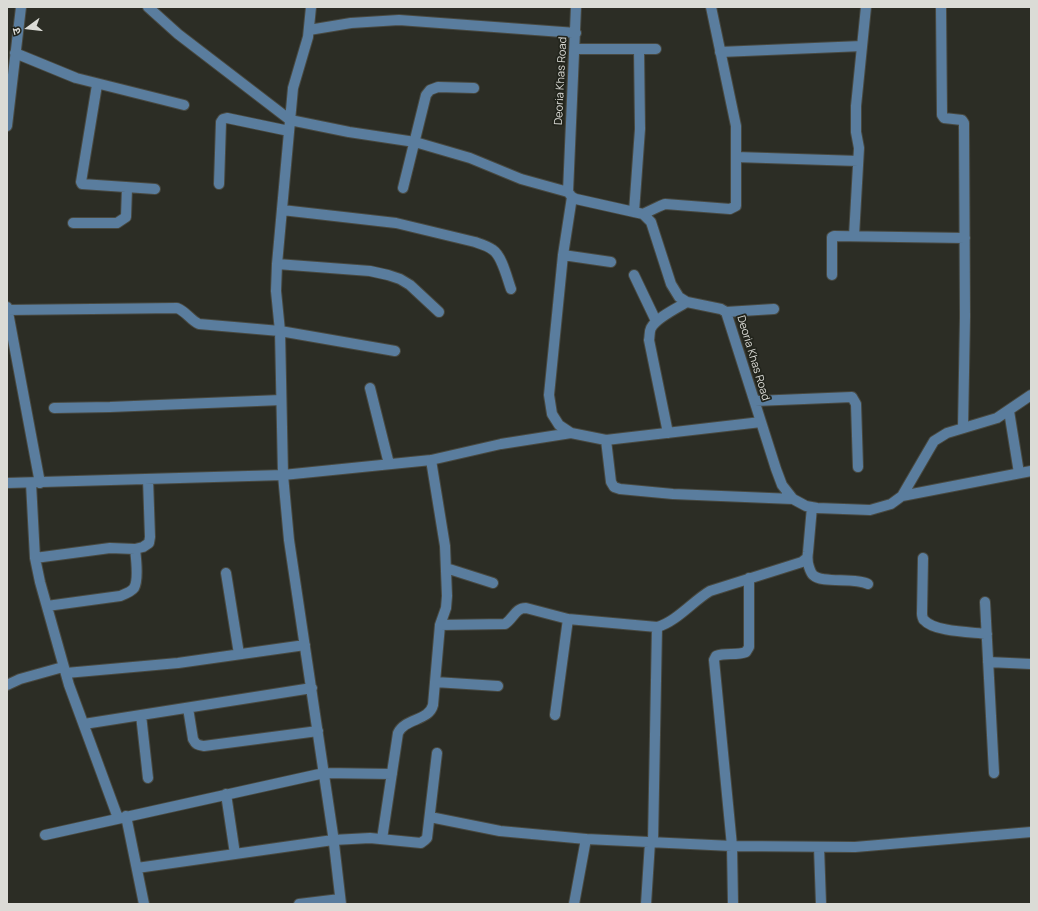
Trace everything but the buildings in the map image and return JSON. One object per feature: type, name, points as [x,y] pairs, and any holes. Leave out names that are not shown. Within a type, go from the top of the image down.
[{"type":"street","points":[[7,126],[21,7]]},
{"type":"street","points":[[148,7],[178,34],[290,120],[349,132],[415,142],[470,158],[521,179],[570,194],[576,199],[639,213],[651,222],[674,291],[686,302],[656,321],[651,327],[650,340],[668,433]]},
{"type":"street","points":[[299,904],[341,901],[312,688],[289,540],[284,475],[280,330],[276,290],[293,88],[308,37],[311,7]]},
{"type":"street","name":"Deoria Khas Road","points":[[571,433],[559,425],[552,414],[550,395],[570,194],[576,7]]},
{"type":"street","points":[[639,213],[665,204],[734,208],[736,206],[736,126],[711,7]]},
{"type":"street","points":[[854,236],[859,148],[856,132],[856,106],[866,7]]},
{"type":"street","points":[[941,7],[942,115],[944,118],[962,120],[964,124],[965,317],[963,428]]},
{"type":"street","points":[[309,30],[351,23],[399,20],[576,33]]},
{"type":"street","points":[[720,52],[862,46]]},
{"type":"street","points":[[575,49],[656,49]]},
{"type":"street","points":[[639,49],[639,213]]},
{"type":"street","points":[[15,53],[97,85],[184,105]]},
{"type":"street","points":[[97,85],[81,182],[83,185],[155,189]]},
{"type":"street","points":[[403,188],[426,95],[430,90],[438,87],[474,88]]},
{"type":"street","points":[[219,184],[221,122],[223,119],[227,118],[289,131]]},
{"type":"street","points":[[736,157],[858,161]]},
{"type":"street","points":[[73,223],[117,223],[122,221],[126,217],[127,188]]},
{"type":"street","points":[[282,210],[396,223],[487,246],[494,250],[498,256],[510,289]]},
{"type":"street","points":[[832,275],[832,237],[834,236],[965,238]]},
{"type":"street","points":[[563,255],[611,262]]},
{"type":"street","points":[[277,264],[370,271],[388,275],[400,279],[410,285],[438,312]]},
{"type":"street","points":[[634,275],[656,321]]},
{"type":"street","name":"Deoria Khas Road","points":[[686,302],[721,309],[726,312],[776,469],[782,485],[793,499]]},
{"type":"street","points":[[144,904],[137,868],[122,817],[84,724],[65,670],[35,558],[36,483],[7,309],[170,308],[183,310],[192,320],[199,324],[280,330],[395,351]]},
{"type":"street","points":[[726,312],[774,309]]},
{"type":"street","points":[[370,388],[389,464]]},
{"type":"street","points":[[606,440],[611,482],[614,487],[620,489],[673,494],[793,499],[806,506],[812,507],[870,510],[891,504],[902,496],[934,440],[946,433],[997,418],[1031,395]]},
{"type":"street","points":[[755,401],[852,397],[856,404],[858,467]]},
{"type":"street","points":[[54,408],[281,400]]},
{"type":"street","points":[[1009,411],[1019,472]]},
{"type":"street","points":[[7,483],[284,475],[431,460],[501,444],[571,433],[606,440],[761,422]]},
{"type":"street","points":[[382,840],[398,732],[405,724],[432,711],[436,682],[440,625],[446,608],[445,546],[431,460]]},
{"type":"street","points":[[902,496],[1019,472],[1031,471]]},
{"type":"street","points":[[35,558],[110,548],[144,548],[149,543],[150,537],[148,479]]},
{"type":"street","points":[[812,507],[807,558],[811,572],[814,576],[821,579],[858,580],[868,584]]},
{"type":"street","points":[[47,606],[120,596],[129,592],[134,588],[137,581],[135,549]]},
{"type":"street","points":[[440,625],[505,624],[510,621],[516,610],[526,608],[568,619],[658,627],[669,623],[699,598],[710,591],[802,562],[807,558]]},
{"type":"street","points":[[923,558],[922,614],[924,620],[933,626],[987,634]]},
{"type":"street","points":[[446,568],[493,583]]},
{"type":"street","points":[[226,573],[239,654]]},
{"type":"street","points":[[733,904],[732,846],[714,660],[716,656],[721,654],[741,654],[746,652],[749,647],[749,578]]},
{"type":"street","points":[[985,602],[994,773]]},
{"type":"street","points":[[555,715],[568,619]]},
{"type":"street","points":[[646,904],[651,842],[658,627]]},
{"type":"street","points":[[7,685],[20,679],[65,670],[178,662],[305,645]]},
{"type":"street","points":[[988,662],[1031,664]]},
{"type":"street","points":[[436,682],[498,686]]},
{"type":"street","points":[[84,724],[312,688]]},
{"type":"street","points":[[188,708],[193,739],[195,744],[199,746],[318,731]]},
{"type":"street","points":[[141,715],[148,778]]},
{"type":"street","points":[[137,868],[333,840],[370,838],[420,843],[423,842],[426,838],[430,816],[437,753]]},
{"type":"street","points":[[45,835],[324,773],[392,774]]},
{"type":"street","points":[[226,794],[235,854]]},
{"type":"street","points":[[430,816],[500,831],[586,839],[732,846],[855,847],[1031,832]]},
{"type":"street","points":[[574,904],[586,839]]},
{"type":"street","points":[[819,847],[821,904]]}]
